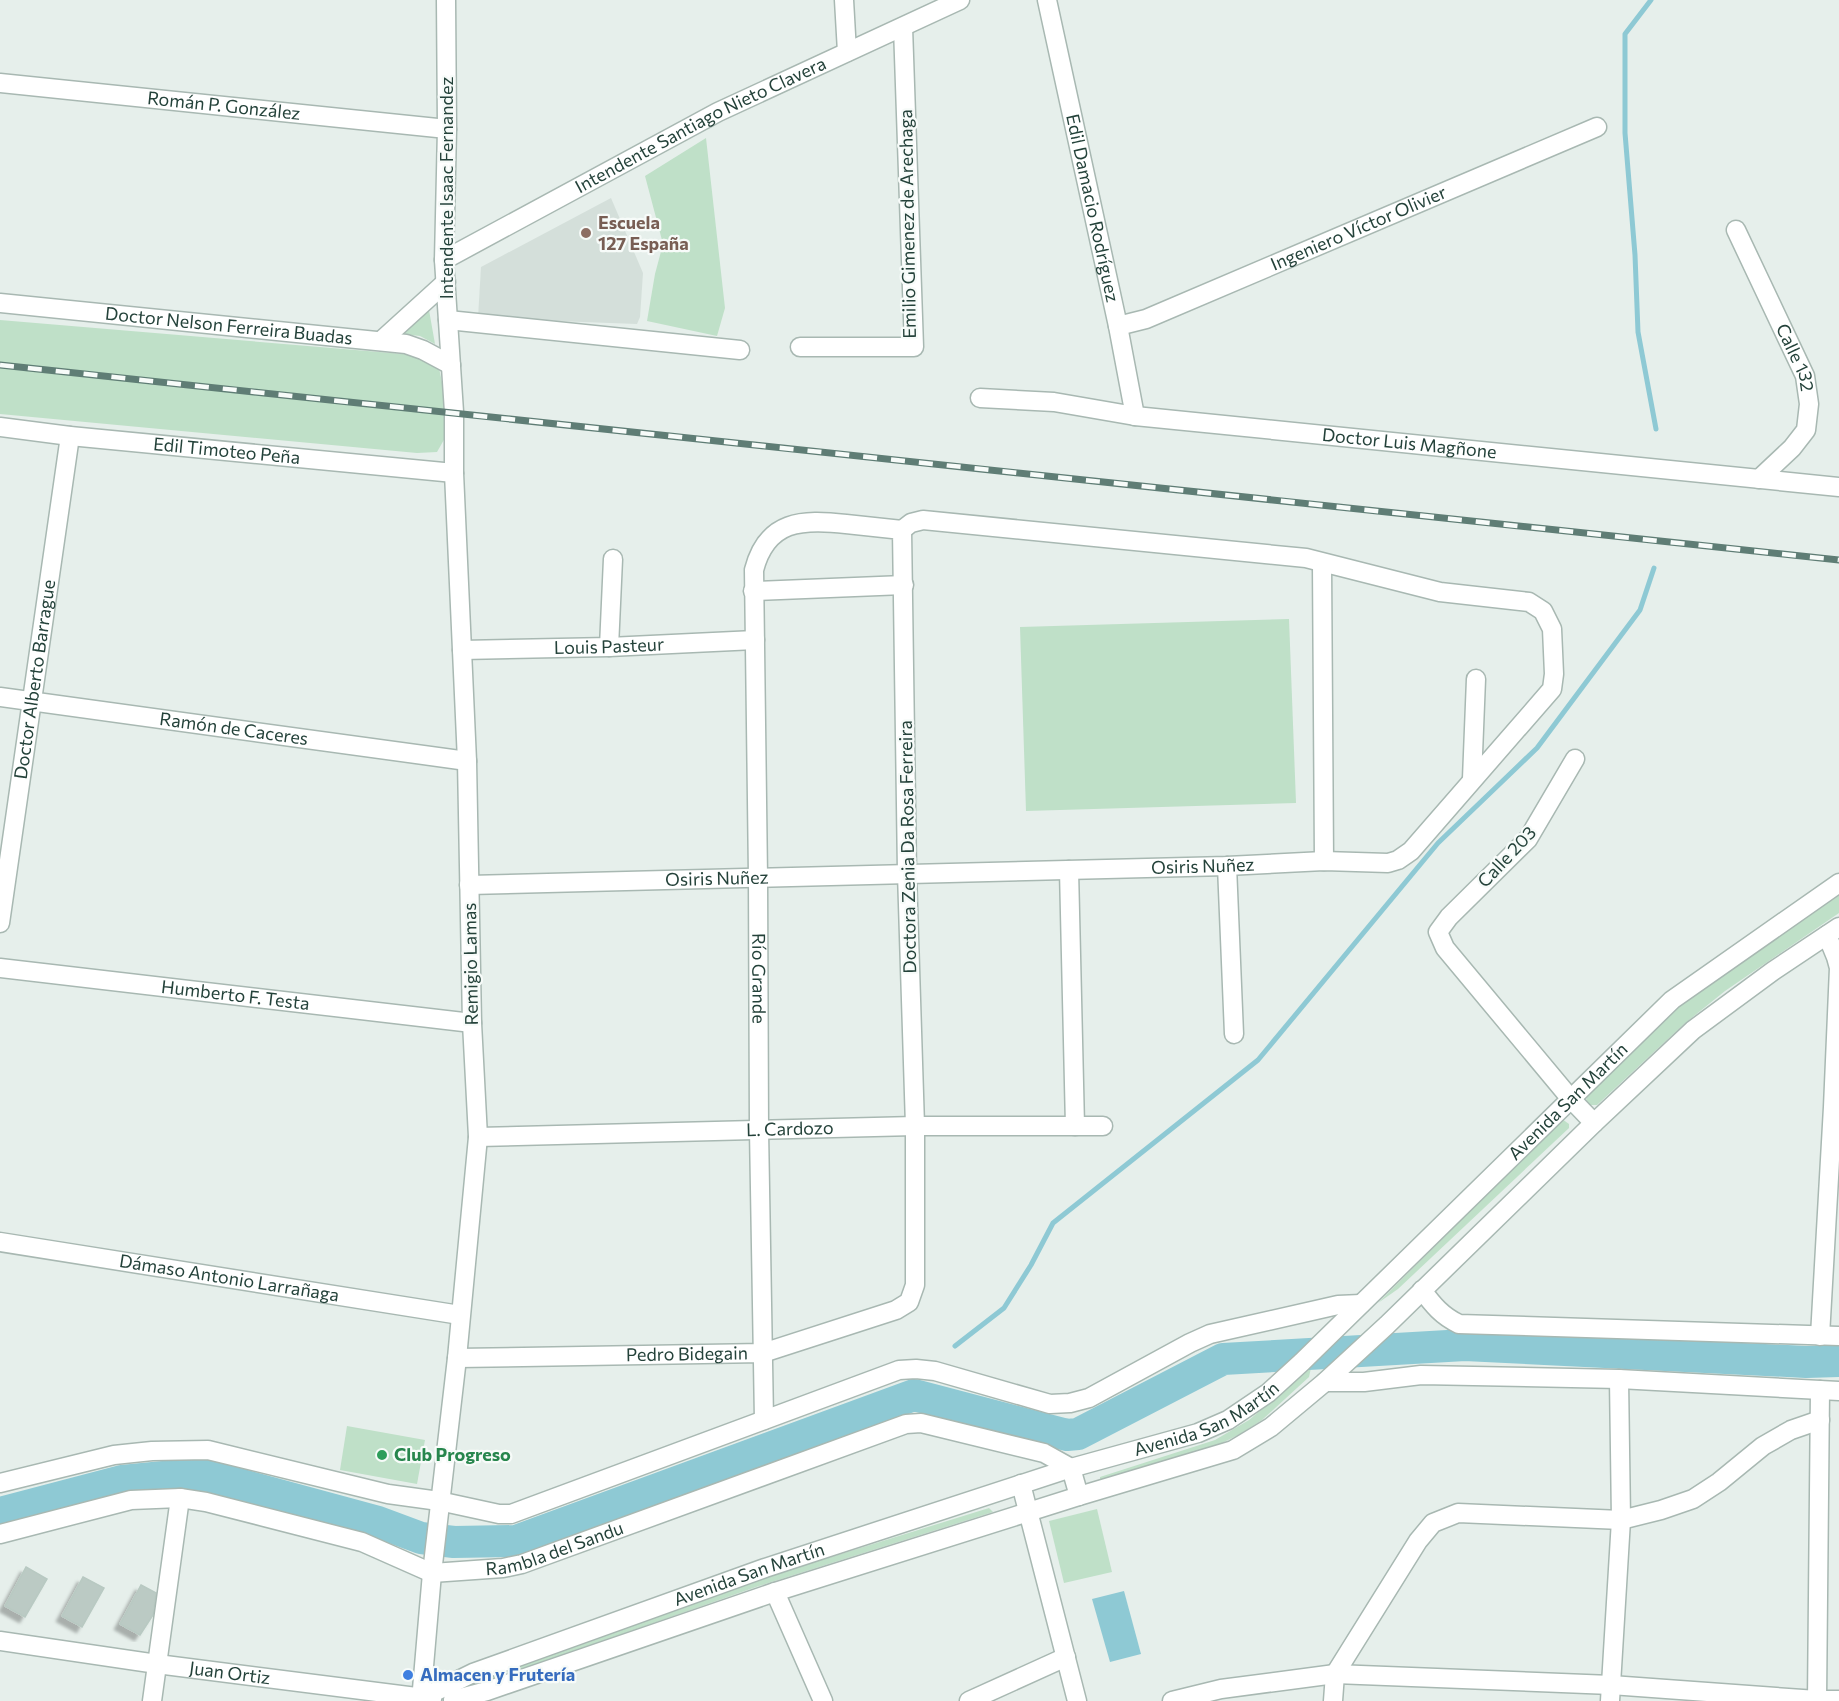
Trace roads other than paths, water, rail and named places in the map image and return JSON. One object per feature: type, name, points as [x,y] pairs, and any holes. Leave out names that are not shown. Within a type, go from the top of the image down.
[{"type":"street","name":"Intendente Isaac Fernandez","points":[[446,0],[447,129],[444,260],[454,412]]},
{"type":"street","points":[[844,0],[847,52]]},
{"type":"street","name":"Intendente Santiago Nieto Clavera","points":[[444,260],[718,112],[960,0]]},
{"type":"street","name":"Edil Damacio Rodríguez","points":[[1047,0],[1118,326],[1135,416]]},
{"type":"street","name":"Emilio Gimenez de Arechaga","points":[[800,347],[914,346],[903,27]]},
{"type":"street","name":"Román P. González","points":[[0,83],[447,129]]},
{"type":"street","name":"Ingeniero Víctor Olivier","points":[[1118,326],[1146,319],[1597,127]]},
{"type":"street","name":"Calle 132","points":[[1736,230],[1805,376],[1809,404],[1806,429],[1792,448],[1759,478]]},
{"type":"street","points":[[381,341],[446,282]]},
{"type":"street","name":"Doctor Nelson Ferreira Buadas","points":[[0,303],[406,344],[451,364]]},
{"type":"street","points":[[448,320],[740,350]]},
{"type":"street","name":"Doctor Luis Magñone","points":[[980,398],[1054,402],[1135,416],[1839,487]]},
{"type":"street","name":"Remigio Lamas","points":[[422,1700],[439,1507],[457,1358],[478,1137],[472,1023],[467,761],[454,473],[454,412]]},
{"type":"street","name":"Edil Timoteo Peña","points":[[0,427],[70,436],[454,473]]},
{"type":"street","name":"Doctor Alberto Barrague","points":[[0,923],[70,436]]},
{"type":"street","name":"Osiris Nuñez","points":[[469,885],[1227,866],[1324,861],[1388,863],[1398,860],[1411,851],[1552,689],[1554,674],[1552,628],[1543,611],[1529,602],[1440,592],[1322,564],[1306,558],[923,520],[911,523],[902,530]]},
{"type":"street","name":"Río Grande","points":[[764,1420],[754,570],[758,553],[769,539],[784,526],[801,521],[902,530]]},
{"type":"street","name":"Doctora Zenia Da Rosa Ferreira","points":[[902,530],[907,873],[915,1126],[915,1285],[909,1302]]},
{"type":"street","points":[[609,647],[613,559]]},
{"type":"street","points":[[1322,564],[1324,861]]},
{"type":"street","points":[[753,591],[904,585]]},
{"type":"street","name":"Louis Pasteur","points":[[462,650],[609,647],[755,640]]},
{"type":"street","points":[[1472,779],[1476,678]]},
{"type":"street","name":"Ramón de Caceres","points":[[0,697],[467,761]]},
{"type":"street","name":"Calle 203","points":[[1570,1098],[1445,948],[1438,932],[1449,917],[1528,839],[1575,759]]},
{"type":"street","points":[[1227,866],[1234,1034]]},
{"type":"street","points":[[1069,870],[1075,1126]]},
{"type":"street","name":"Avenida San Martín","points":[[422,1700],[473,1673],[765,1568],[1071,1468],[1198,1433],[1228,1420],[1268,1394],[1302,1362],[1672,999],[1839,883]]},
{"type":"street","points":[[1820,1336],[1836,1107],[1839,969],[1833,931]]},
{"type":"street","name":"Avenida San Martín","points":[[456,1700],[775,1592],[1029,1511],[1233,1450],[1271,1427],[1325,1382],[1693,1030],[1773,971],[1833,931]]},
{"type":"street","name":"Humberto F. Testa","points":[[0,968],[472,1023]]},
{"type":"street","points":[[1570,1098],[1594,1123]]},
{"type":"street","name":"L. Cardozo","points":[[478,1137],[915,1126],[1103,1126]]},
{"type":"street","name":"Dámaso Antonio Larrañaga","points":[[0,1242],[460,1315]]},
{"type":"street","points":[[1422,1290],[1436,1309],[1446,1318],[1459,1324],[1839,1336]]},
{"type":"street","name":"Pedro Bidegain","points":[[457,1358],[763,1353],[896,1310],[909,1302]]},
{"type":"street","points":[[0,1483],[114,1455],[186,1449],[208,1450],[439,1507],[511,1514],[899,1370],[935,1371],[1050,1404],[1070,1403],[1089,1398],[1210,1334],[1338,1305],[1357,1308]]},
{"type":"street","points":[[1325,1382],[1364,1382],[1421,1375],[1619,1379],[1839,1391]]},
{"type":"street","points":[[1610,1693],[1621,1520],[1619,1379]]},
{"type":"street","points":[[1817,1701],[1820,1390]]},
{"type":"street","points":[[1333,1701],[1335,1674],[1418,1541],[1433,1523],[1458,1513],[1621,1520],[1661,1510],[1693,1499],[1719,1482],[1763,1446],[1791,1430],[1820,1420]]},
{"type":"street","name":"Rambla del Sandu","points":[[0,1534],[131,1500],[180,1498],[206,1502],[362,1542],[433,1568],[503,1568],[522,1564],[906,1424],[921,1423],[1044,1453],[1071,1468]]},
{"type":"street","points":[[1071,1468],[1079,1496]]},
{"type":"street","points":[[1021,1484],[1077,1701]]},
{"type":"street","points":[[152,1701],[180,1498]]},
{"type":"street","points":[[775,1592],[823,1701]]},
{"type":"street","name":"Juan Ortiz","points":[[0,1641],[422,1700],[456,1700]]},
{"type":"street","points":[[969,1701],[1066,1657]]},
{"type":"street","points":[[1172,1701],[1221,1689],[1335,1674],[1610,1693],[1839,1700]]},
{"type":"water","points":[[1124,1591],[1141,1654],[1110,1662],[1092,1599]]},
{"type":"waterway","points":[[1651,0],[1625,34],[1625,133],[1635,255],[1638,332],[1656,429]]},
{"type":"waterway","points":[[955,1346],[1004,1308],[1031,1265],[1053,1223],[1258,1060],[1438,843],[1537,748],[1640,610],[1654,568]]},
{"type":"waterway","points":[[0,1513],[122,1481],[184,1475],[209,1476],[378,1522],[421,1538],[454,1542],[516,1541],[914,1395],[1067,1435],[1078,1434],[1223,1359],[1465,1345],[1806,1362],[1839,1361]]},
{"type":"railway","points":[[0,365],[1839,560]]},
{"type":"place","name":"Escuela 127 España","points":[[586,233]]},
{"type":"place","name":"Club Progreso","points":[[382,1455]]},
{"type":"place","name":"Almacen y Frutería","points":[[408,1675]]}]
